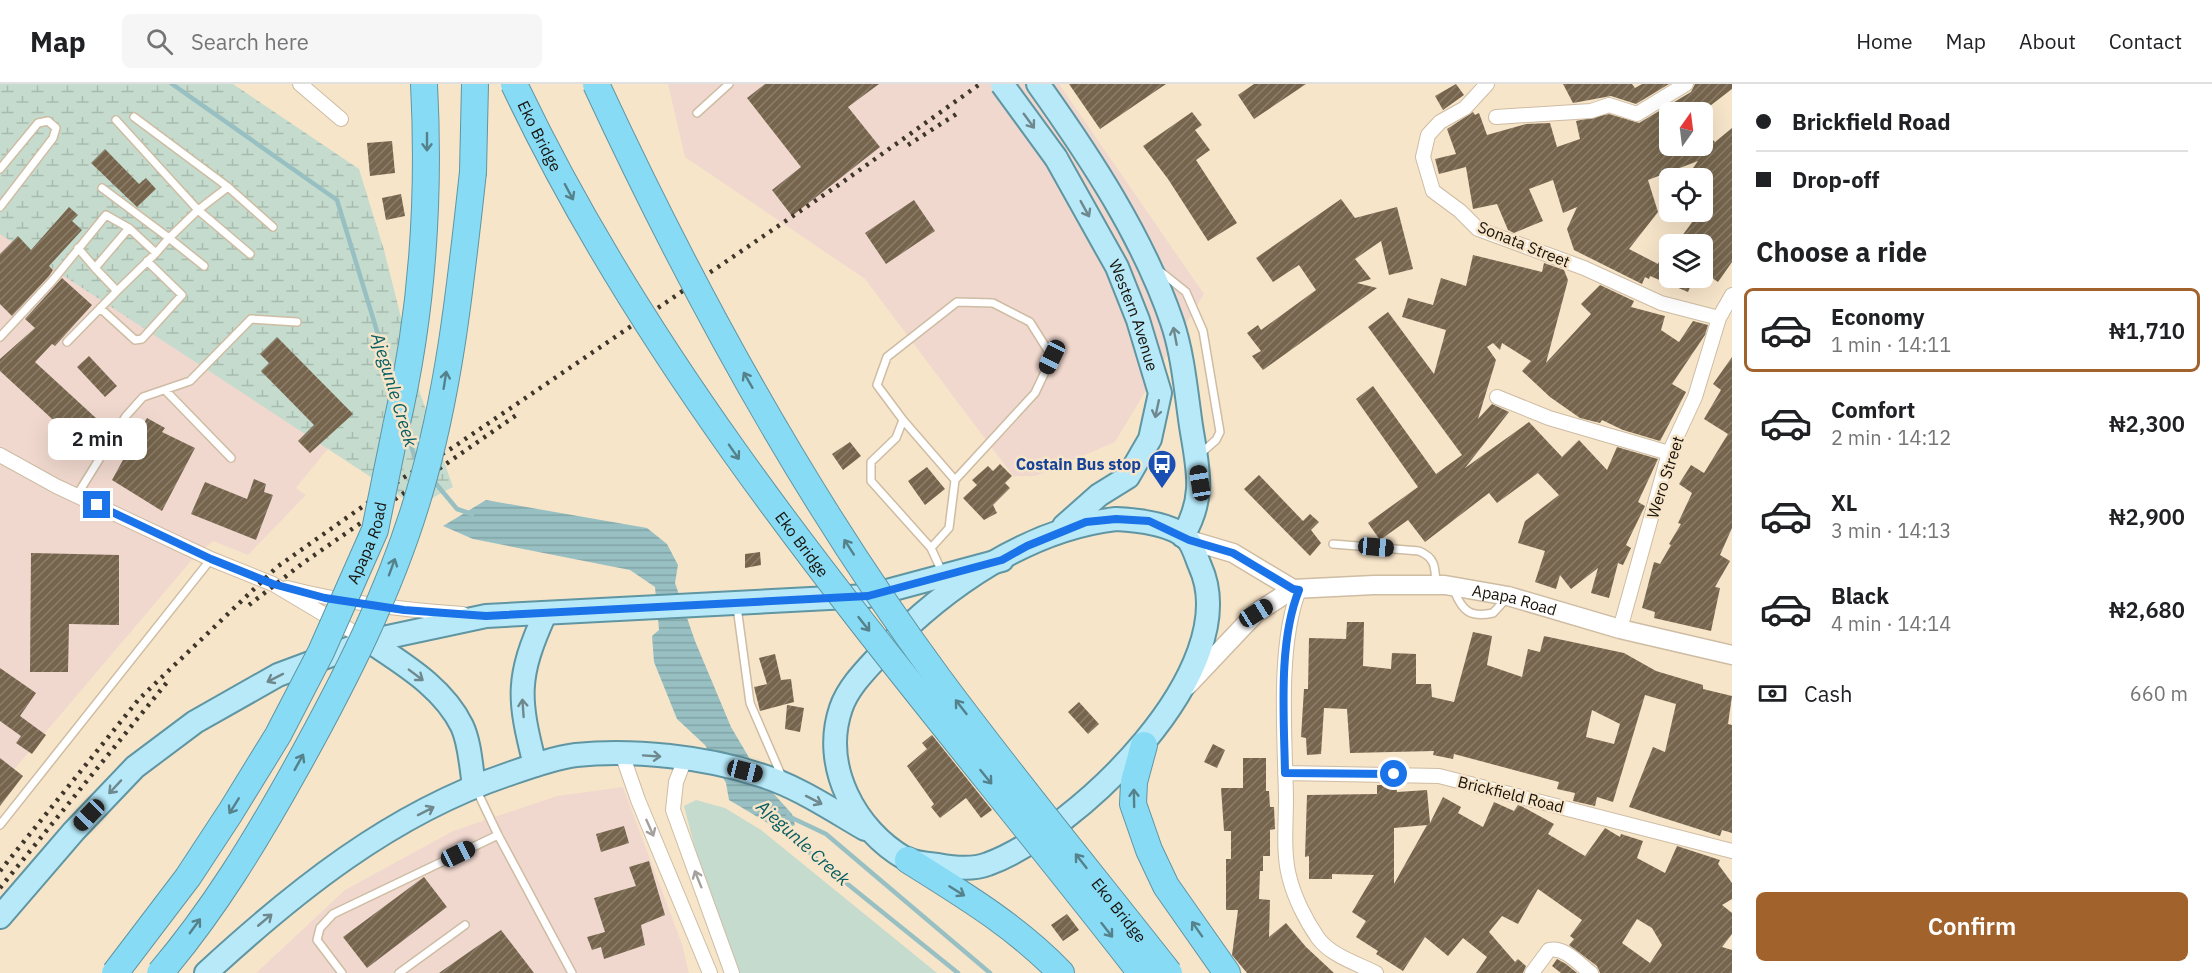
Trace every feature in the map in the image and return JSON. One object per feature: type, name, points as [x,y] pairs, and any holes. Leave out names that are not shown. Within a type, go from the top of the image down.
[{"type":"highway","name":"Apapa Road","points":[[115,973],[189,877],[278,735],[321,652],[375,530],[409,372],[416,319],[427,144],[424,84]]},
{"type":"highway","name":"Apapa Road","points":[[160,973],[234,873],[337,695],[383,592],[419,494],[440,408],[461,275],[473,172],[475,84]]},
{"type":"highway","name":"Eko Bridge","points":[[514,84],[566,188],[621,282],[738,458],[830,580],[1141,973]]},
{"type":"highway","name":"Eko Bridge","points":[[596,84],[664,227],[719,329],[793,459],[855,556],[938,678],[1169,973]]},
{"type":"highway","points":[[1144,745],[1134,782],[1133,804],[1149,850],[1166,886],[1227,973]]},
{"type":"highway","points":[[908,860],[984,907],[1041,953],[1061,973]]},
{"type":"main road","name":"Western Avenue","points":[[1002,84],[1056,158],[1118,267],[1138,320],[1160,393],[1150,440],[1128,477],[1099,495],[1054,534]]},
{"type":"main road","name":"Western Avenue","points":[[1038,84],[1079,142],[1148,263],[1173,324],[1200,483],[1195,515],[1186,538]]},
{"type":"main road","points":[[206,973],[316,878],[393,828],[474,786],[535,765],[575,755],[622,754],[685,759],[761,775],[872,833],[908,860],[954,868],[985,866],[1022,849],[1056,826],[1144,745],[1184,688],[1206,626],[1208,601],[1206,578],[1186,538],[1149,521],[1116,519],[1086,522],[1054,534],[967,578],[915,619],[860,676],[841,707],[836,739],[837,767],[847,798],[872,833]]},
{"type":"main road","points":[[0,917],[74,831],[135,766],[195,722],[278,675],[369,641],[486,616],[868,596],[1002,560]]},
{"type":"main road","points":[[535,765],[522,713],[522,683],[529,648],[545,614]]},
{"type":"main road","points":[[369,641],[429,684],[447,704],[462,727],[474,786]]},
{"type":"street","points":[[300,84],[341,119]]},
{"type":"street","name":"Sonata Street","points":[[1487,84],[1465,108],[1440,122],[1428,135],[1423,157],[1433,191],[1479,229],[1584,268],[1661,303],[1719,318]]},
{"type":"street","points":[[1496,117],[1591,111],[1610,105],[1638,114],[1686,84]]},
{"type":"street","name":"Wero Street","points":[[1620,629],[1669,453],[1695,397],[1719,318],[1732,295]]},
{"type":"street","points":[[1497,397],[1549,418],[1669,453]]},
{"type":"street","points":[[0,455],[77,495],[211,559],[273,584],[325,598],[404,610],[486,616]]},
{"type":"street","points":[[1186,538],[1233,553],[1296,589],[1286,663],[1285,773],[1289,876],[1299,903],[1319,941],[1343,958],[1376,973]]},
{"type":"street","points":[[273,584],[369,641]]},
{"type":"street","name":"Apapa Road","points":[[1184,688],[1256,613],[1296,589],[1374,585],[1445,586],[1508,596],[1620,629],[1732,655]]},
{"type":"street","points":[[622,754],[638,800],[687,913],[710,973]]},
{"type":"street","points":[[685,759],[676,782],[673,810],[732,973]]},
{"type":"street","name":"Brickfield Road","points":[[1285,773],[1439,776],[1732,851]]},
{"type":"street","points":[[687,913],[709,906]]},
{"type":"street","points":[[1532,973],[1549,950],[1555,948],[1561,950],[1590,973]]},
{"type":"lane","points":[[697,113],[729,84]]},
{"type":"lane","points":[[135,117],[228,188],[273,227]]},
{"type":"lane","points":[[116,120],[198,210],[250,254]]},
{"type":"lane","points":[[0,169],[38,123],[48,121],[56,128],[53,138],[0,207]]},
{"type":"lane","points":[[102,188],[204,266]]},
{"type":"lane","points":[[67,342],[198,210],[228,188]]},
{"type":"lane","points":[[0,337],[53,280],[106,215],[129,228],[156,253]]},
{"type":"lane","points":[[94,268],[129,228]]},
{"type":"lane","points":[[78,248],[117,291]]},
{"type":"lane","points":[[100,308],[135,340],[142,339],[182,295],[147,261]]},
{"type":"lane","points":[[931,548],[949,528],[955,480],[1035,393],[1052,357],[1030,322],[993,303],[957,302],[887,357],[877,385],[903,420],[955,480]]},
{"type":"lane","points":[[77,495],[135,405],[143,397],[190,381],[251,319],[297,322]]},
{"type":"lane","points":[[166,391],[231,458]]},
{"type":"lane","points":[[903,420],[896,438],[871,462],[871,481],[931,548],[943,575]]},
{"type":"lane","points":[[1333,543],[1419,551],[1430,555],[1445,586]]},
{"type":"lane","points":[[0,825],[211,559]]},
{"type":"lane","points":[[736,604],[750,703],[786,787]]},
{"type":"lane","points":[[474,786],[572,973]]},
{"type":"lane","points":[[342,973],[317,940],[320,927],[326,920],[498,835]]},
{"type":"lane","points":[[399,973],[465,925]]},
{"type":"shaded area","points":[[0,84],[361,408],[296,488],[306,495],[248,555],[213,541],[191,561],[0,786]]},
{"type":"shaded area","points":[[668,84],[1059,84],[1204,294],[1115,442],[1036,476],[1013,476],[865,279],[685,157]]},
{"type":"shaded area","points":[[623,787],[682,944],[689,973],[256,973],[345,890],[453,831],[557,796]]},
{"type":"green space","points":[[0,84],[233,84],[359,169],[384,250],[420,393],[453,487],[434,497],[421,510],[0,234]]},
{"type":"green space","points":[[696,800],[725,808],[761,830],[937,973],[735,973],[703,879],[684,806]]},
{"type":"water","points":[[486,500],[647,528],[667,544],[678,565],[675,583],[695,641],[731,727],[764,783],[792,814],[795,825],[781,831],[729,800],[726,783],[705,745],[677,719],[654,662],[652,636],[659,630],[655,587],[630,570],[473,539],[443,526]]},
{"type":"building","points":[[765,84],[879,84],[848,107],[880,147],[792,216],[772,190],[801,167],[747,98]]},
{"type":"building","points":[[1069,84],[1166,84],[1100,129]]},
{"type":"building","points":[[1254,84],[1306,84],[1254,119],[1238,95]]},
{"type":"building","points":[[1456,84],[1464,95],[1443,110],[1435,96]]},
{"type":"building","points":[[1563,84],[1632,84],[1635,88],[1642,84],[1669,84],[1636,104],[1611,96],[1573,103]]},
{"type":"building","points":[[1695,84],[1732,84],[1732,89],[1713,104],[1674,102],[1691,92]]},
{"type":"building","points":[[1659,111],[1659,156],[1713,156],[1713,140],[1715,142],[1732,128],[1732,262],[1718,282],[1713,279],[1713,234],[1683,234],[1692,222],[1713,222],[1713,168],[1693,168],[1698,161],[1680,168],[1659,168],[1659,176],[1648,180],[1658,212],[1629,249],[1658,264],[1659,262],[1659,280],[1650,276],[1649,279],[1645,277],[1642,284],[1574,250],[1567,229],[1577,207],[1563,213],[1553,180],[1529,189],[1543,221],[1514,233],[1508,230],[1497,204],[1473,209],[1466,167],[1439,174],[1435,159],[1456,154],[1447,129],[1473,112],[1475,115],[1479,113],[1487,135],[1526,124],[1550,123],[1557,147],[1580,139],[1576,121],[1609,114],[1639,123]]},
{"type":"building","points":[[1192,112],[1202,125],[1195,130],[1210,150],[1196,160],[1237,223],[1208,241],[1168,179],[1143,146]]},
{"type":"building","points":[[392,141],[395,173],[370,176],[367,143]]},
{"type":"building","points":[[105,149],[139,184],[146,178],[156,189],[137,207],[91,163]]},
{"type":"building","points":[[401,194],[405,216],[386,220],[382,198]]},
{"type":"building","points":[[1341,199],[1355,218],[1397,207],[1413,269],[1389,275],[1381,241],[1355,259],[1371,279],[1357,283],[1377,288],[1263,370],[1252,356],[1261,351],[1247,333],[1258,325],[1261,330],[1316,290],[1299,265],[1273,282],[1256,258]]},
{"type":"building","points":[[914,200],[935,231],[886,264],[865,233]]},
{"type":"building","points":[[69,207],[78,215],[72,221],[82,230],[49,266],[53,270],[49,276],[12,316],[0,304],[0,254],[18,236],[31,250]]},
{"type":"building","points":[[1473,255],[1542,272],[1544,263],[1564,270],[1568,280],[1546,363],[1591,314],[1581,304],[1600,285],[1634,301],[1631,307],[1665,316],[1661,330],[1679,342],[1693,321],[1708,325],[1705,335],[1672,384],[1686,392],[1660,441],[1623,430],[1602,420],[1600,423],[1580,418],[1550,397],[1522,371],[1531,361],[1502,343],[1500,350],[1493,343],[1487,347],[1496,360],[1478,419],[1492,404],[1509,412],[1465,468],[1529,422],[1562,457],[1579,440],[1607,470],[1617,447],[1658,459],[1638,502],[1645,506],[1626,545],[1631,548],[1623,565],[1618,563],[1609,598],[1591,593],[1598,568],[1571,589],[1560,575],[1556,589],[1535,582],[1545,551],[1518,543],[1525,521],[1559,495],[1538,473],[1497,503],[1489,493],[1425,542],[1408,520],[1380,540],[1368,523],[1418,487],[1356,399],[1373,386],[1436,474],[1462,455],[1368,327],[1388,312],[1434,374],[1446,330],[1402,317],[1408,298],[1433,305],[1441,278],[1466,286]]},
{"type":"building","points":[[62,278],[92,305],[55,346],[52,344],[35,362],[97,419],[76,441],[0,371],[0,359],[35,328],[25,319]]},
{"type":"building","points":[[277,337],[353,414],[310,453],[298,441],[314,425],[261,371],[269,363],[260,354]]},
{"type":"building","points":[[89,356],[117,386],[105,397],[77,367]]},
{"type":"building","points":[[1732,357],[1732,528],[1720,555],[1730,561],[1715,587],[1720,588],[1711,631],[1654,618],[1655,612],[1642,608],[1654,562],[1660,564],[1671,545],[1669,544],[1681,524],[1678,523],[1692,493],[1679,484],[1691,465],[1704,473],[1728,434],[1704,419],[1721,390],[1713,384]]},
{"type":"building","points":[[147,418],[165,428],[162,432],[195,448],[162,511],[112,480],[129,449],[134,454],[146,442],[138,433]]},
{"type":"building","points":[[850,442],[861,456],[843,470],[832,454]]},
{"type":"building","points":[[1000,464],[1012,476],[1005,483],[1010,488],[993,505],[997,513],[984,520],[963,498],[977,485],[972,480],[988,466],[993,471]]},
{"type":"building","points":[[927,467],[945,489],[925,505],[908,481]]},
{"type":"building","points":[[1259,475],[1303,521],[1310,514],[1319,522],[1311,530],[1321,543],[1310,556],[1244,489]]},
{"type":"building","points":[[254,479],[266,484],[264,492],[273,495],[256,540],[191,514],[205,482],[247,499]]},
{"type":"building","points":[[760,552],[761,565],[745,568],[745,554]]},
{"type":"building","points":[[31,553],[119,555],[119,625],[69,624],[68,672],[30,672]]},
{"type":"building","points":[[1347,622],[1364,622],[1363,666],[1391,669],[1392,653],[1416,654],[1416,684],[1431,684],[1432,697],[1454,702],[1473,632],[1492,636],[1487,665],[1522,677],[1528,649],[1540,652],[1544,636],[1624,653],[1656,671],[1703,685],[1703,689],[1732,696],[1728,724],[1732,725],[1732,833],[1722,830],[1720,836],[1629,807],[1653,747],[1665,752],[1676,704],[1645,695],[1613,802],[1597,797],[1595,806],[1573,801],[1575,793],[1557,789],[1559,782],[1454,754],[1453,759],[1433,755],[1434,751],[1350,753],[1347,709],[1324,708],[1321,754],[1307,755],[1306,738],[1301,737],[1304,689],[1308,689],[1309,638],[1346,639]],"holes":[[[1592,710],[1620,724],[1614,744],[1586,737]]]},
{"type":"building","points":[[775,654],[781,680],[791,679],[794,702],[760,711],[754,687],[767,684],[759,658]]},
{"type":"building","points":[[0,668],[36,693],[20,716],[46,735],[32,754],[16,743],[21,736],[0,721]]},
{"type":"building","points":[[1079,702],[1099,724],[1088,734],[1068,712]]},
{"type":"building","points":[[787,705],[804,708],[800,732],[785,729]]},
{"type":"building","points":[[932,735],[992,810],[981,818],[966,798],[940,818],[931,807],[934,804],[907,766],[927,749],[922,743]]},
{"type":"building","points":[[1213,744],[1225,750],[1217,768],[1204,762]]},
{"type":"building","points":[[0,758],[23,776],[0,806]]},
{"type":"building","points":[[1243,758],[1266,758],[1266,791],[1269,791],[1270,807],[1274,807],[1275,829],[1270,830],[1270,856],[1263,856],[1263,871],[1260,871],[1259,899],[1270,900],[1269,937],[1286,923],[1306,947],[1334,973],[1247,973],[1232,955],[1238,910],[1226,910],[1226,859],[1231,859],[1231,831],[1224,831],[1221,788],[1243,788]]},
{"type":"building","points":[[1377,785],[1396,785],[1397,792],[1427,790],[1430,823],[1443,797],[1461,807],[1458,813],[1483,827],[1494,802],[1514,811],[1518,805],[1554,824],[1548,834],[1585,856],[1605,828],[1620,837],[1621,834],[1643,841],[1637,858],[1665,873],[1677,846],[1720,860],[1718,864],[1732,883],[1732,899],[1722,905],[1732,913],[1732,934],[1722,947],[1732,950],[1732,973],[1600,973],[1597,966],[1569,945],[1574,939],[1570,936],[1582,920],[1538,889],[1518,924],[1502,916],[1489,932],[1515,962],[1518,959],[1526,966],[1523,973],[1476,973],[1487,957],[1463,938],[1448,956],[1425,937],[1403,971],[1376,954],[1378,951],[1356,937],[1366,921],[1352,912],[1374,875],[1332,874],[1332,879],[1309,879],[1309,856],[1305,857],[1307,795],[1377,794]],"holes":[[[1427,825],[1394,884],[1394,828]],[[1637,919],[1652,928],[1662,945],[1650,963],[1622,943]]]},
{"type":"building","points":[[624,826],[629,843],[601,852],[596,834]]},
{"type":"building","points":[[649,861],[665,915],[641,925],[645,945],[604,959],[601,947],[592,950],[587,937],[605,932],[594,898],[636,886],[629,867]]},
{"type":"building","points":[[424,877],[447,907],[367,968],[343,937]]},
{"type":"building","points":[[1067,914],[1079,930],[1063,941],[1051,925]]},
{"type":"building","points":[[501,930],[534,973],[439,973],[469,952]]},
{"type":"building","points":[[1557,959],[1577,973],[1561,973],[1552,966]]},
{"type":"waterway","name":"Ajegunle Creek","points":[[172,84],[337,200],[394,387]]},
{"type":"waterway","name":"Ajegunle Creek","points":[[406,429],[415,458],[419,463]]},
{"type":"waterway","name":"Ajegunle Creek","points":[[432,479],[457,509],[472,514]]},
{"type":"waterway","points":[[788,816],[826,834],[990,973]]},
{"type":"waterway","name":"Ajegunle Creek","points":[[781,826],[819,861],[958,973]]},
{"type":"railway","points":[[0,871],[139,699],[277,567],[403,478],[452,448],[840,184],[980,84]]},
{"type":"railway","points":[[908,145],[958,113]]},
{"type":"railway","points":[[249,605],[303,563],[518,414]]},
{"type":"railway","points":[[0,888],[168,681]]},
{"type":"place","name":"Costain Bus stop","points":[[1162,490]]},
{"type":"route","points":[[97,505],[211,559],[273,584],[325,598],[404,610],[486,616],[868,596],[1002,560],[1027,546],[1086,522],[1116,519],[1149,521],[1189,540],[1219,547],[1247,559],[1293,589],[1299,590],[1293,605],[1286,663],[1285,773],[1394,774]]}]
